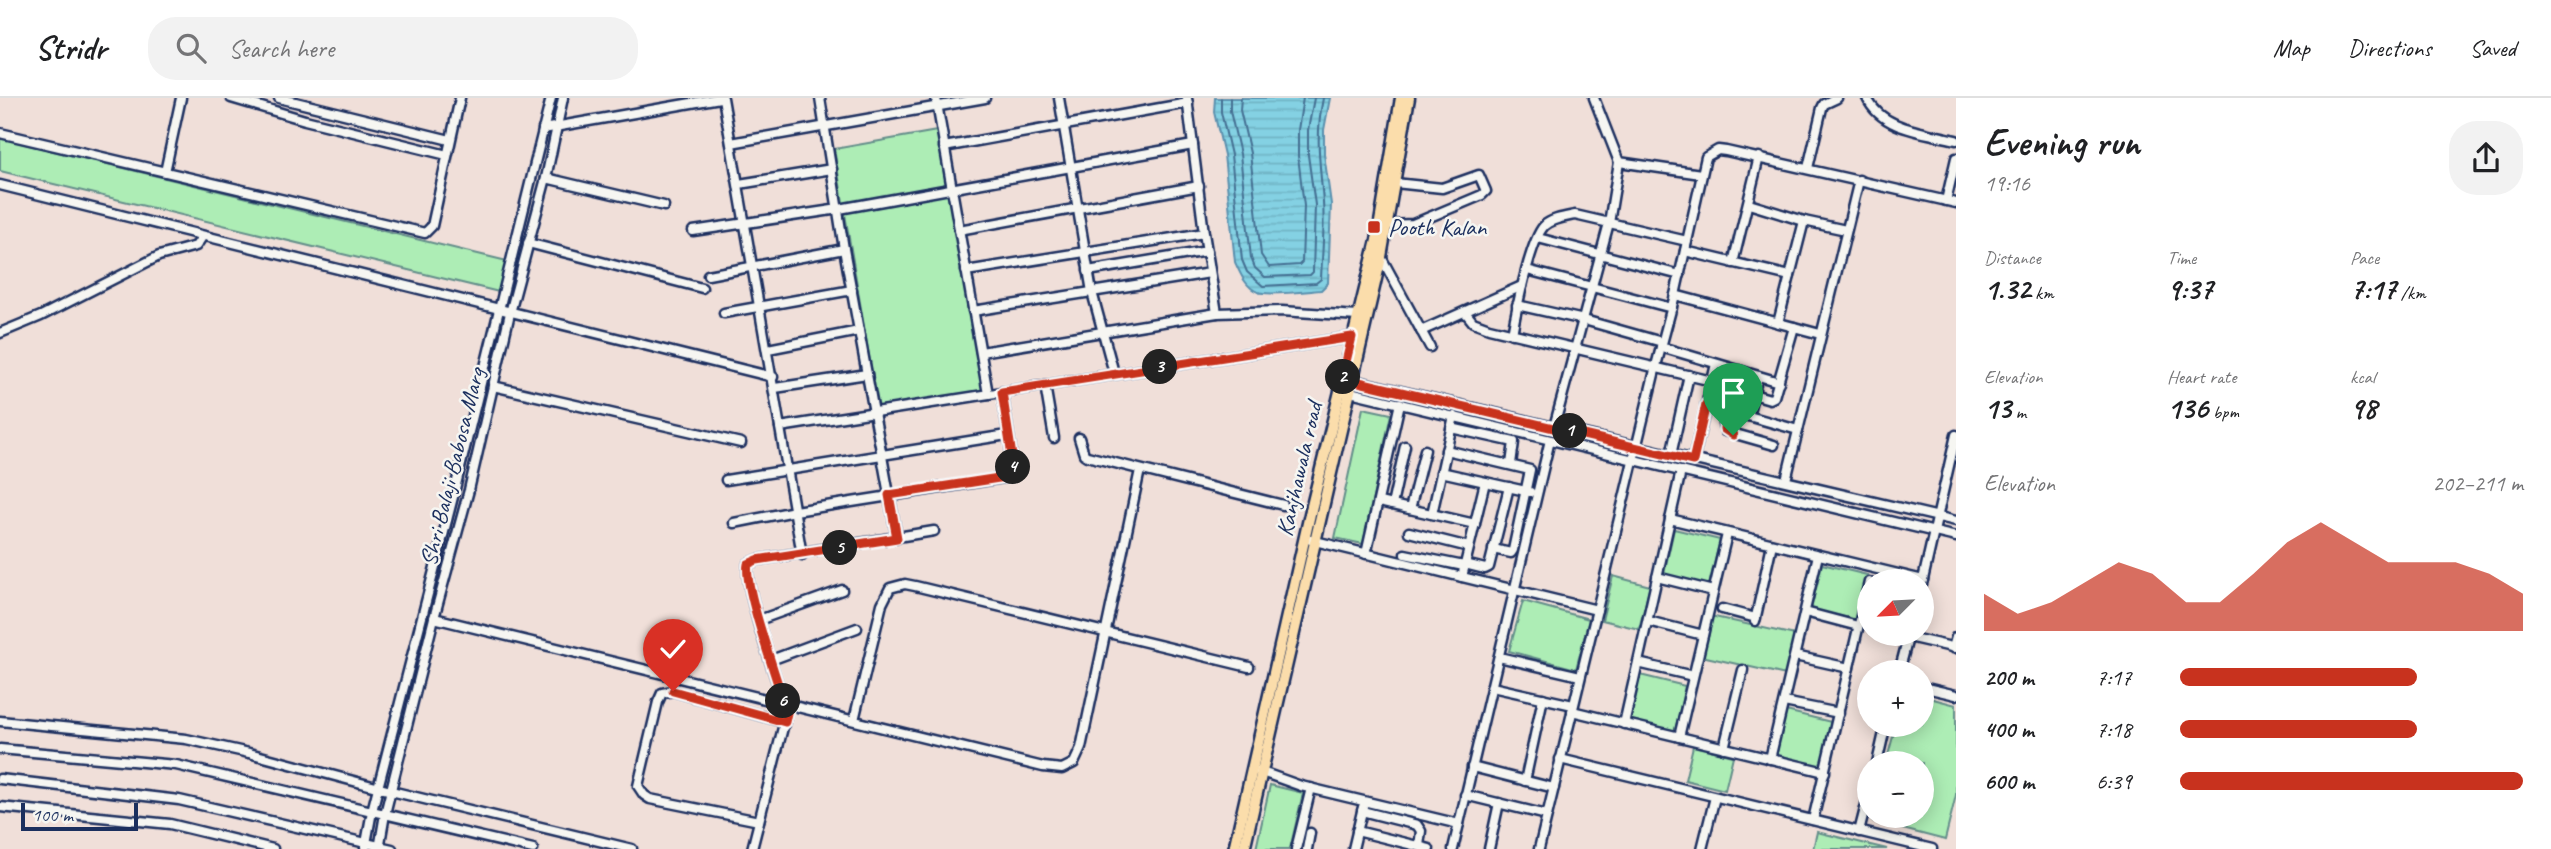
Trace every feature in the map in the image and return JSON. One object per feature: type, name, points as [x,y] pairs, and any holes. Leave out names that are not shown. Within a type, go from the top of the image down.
[{"type":"main road","name":"Kanjhawala road","points":[[1348,379],[1352,337],[1377,240],[1401,98]]},
{"type":"main road","name":"Kanjhawala road","points":[[1244,849],[1257,770],[1304,539],[1381,257],[1409,98]]},
{"type":"main road","name":"Kanjhawala road","points":[[1234,849],[1257,770],[1315,541],[1345,390]]},
{"type":"street","points":[[165,172],[181,98]]},
{"type":"street","points":[[231,98],[261,102],[345,130],[447,155]]},
{"type":"street","points":[[279,98],[450,140]]},
{"type":"street","points":[[0,133],[425,233],[432,226],[460,98]]},
{"type":"street","name":"Shri Balaji Babosa Marg","points":[[365,845],[551,98]]},
{"type":"street","name":"Shri Balaji Babosa Marg","points":[[379,847],[434,618],[469,490],[510,313],[546,178],[563,98]]},
{"type":"street","points":[[543,129],[721,98],[775,388],[802,555]]},
{"type":"street","points":[[820,98],[844,249],[897,538]]},
{"type":"street","points":[[731,143],[937,102],[985,98]]},
{"type":"street","points":[[1059,98],[1092,292],[1114,373]]},
{"type":"street","points":[[1555,427],[1609,223],[1619,162],[1594,98]]},
{"type":"street","points":[[1808,168],[1822,108],[1824,104],[1837,98]]},
{"type":"street","points":[[1867,98],[1873,110],[1892,124],[1956,140]]},
{"type":"street","points":[[944,147],[1187,101],[1217,313]]},
{"type":"street","points":[[937,102],[988,394]]},
{"type":"street","points":[[345,130],[348,115]]},
{"type":"street","points":[[693,231],[746,225],[1193,145]]},
{"type":"street","points":[[1539,849],[1672,308],[1706,157],[1718,150],[1759,157],[1956,203]]},
{"type":"street","points":[[1733,263],[1759,157]]},
{"type":"street","points":[[1946,201],[1956,158]]},
{"type":"street","points":[[1619,162],[1701,174]]},
{"type":"street","points":[[738,184],[832,169]]},
{"type":"street","points":[[1387,225],[1417,223],[1486,191],[1479,175],[1442,188],[1395,183]]},
{"type":"street","points":[[546,178],[664,206]]},
{"type":"street","points":[[1786,480],[1859,180]]},
{"type":"street","points":[[0,186],[773,377]]},
{"type":"street","points":[[959,230],[1199,187]]},
{"type":"street","points":[[1749,204],[1804,221],[1846,230]]},
{"type":"street","points":[[1512,334],[1522,286],[1538,238],[1546,224],[1575,215],[1687,241]]},
{"type":"street","points":[[1777,323],[1804,221]]},
{"type":"street","points":[[966,271],[1204,233]]},
{"type":"street","points":[[0,333],[41,316],[159,256],[196,246],[202,237]]},
{"type":"street","points":[[1538,238],[1679,275]]},
{"type":"street","points":[[528,243],[702,288]]},
{"type":"street","points":[[708,275],[844,249]]},
{"type":"street","points":[[1088,271],[1207,251]]},
{"type":"street","points":[[1685,251],[1790,276]]},
{"type":"street","points":[[1381,257],[1430,347]]},
{"type":"street","points":[[1527,270],[1672,308]]},
{"type":"street","points":[[973,311],[1210,273]]},
{"type":"street","points":[[1421,331],[1522,286]]},
{"type":"street","points":[[723,313],[852,290]]},
{"type":"street","points":[[1675,295],[1820,334]]},
{"type":"street","points":[[1517,305],[1584,320],[1779,382]]},
{"type":"street","points":[[981,352],[1217,313],[1282,311],[1357,316]]},
{"type":"street","points":[[1465,312],[1469,319],[1479,326],[1712,381]]},
{"type":"street","points":[[1753,394],[1772,398],[1794,327]]},
{"type":"street","points":[[768,349],[859,331]]},
{"type":"street","points":[[780,427],[1352,337]]},
{"type":"street","points":[[1693,461],[1716,364]]},
{"type":"street","points":[[775,388],[867,374]]},
{"type":"street","points":[[1671,455],[1689,375]]},
{"type":"street","points":[[1748,416],[1758,376]]},
{"type":"street","points":[[1348,379],[1956,521]]},
{"type":"street","points":[[1045,385],[1054,438]]},
{"type":"street","points":[[493,386],[741,443]]},
{"type":"street","points":[[1345,390],[1956,537]]},
{"type":"street","points":[[734,523],[1009,477],[1014,469],[1002,392]]},
{"type":"street","points":[[1366,554],[1400,403]]},
{"type":"street","points":[[1706,404],[1798,430]]},
{"type":"street","points":[[1726,410],[1723,424],[1725,431],[1774,445]]},
{"type":"street","points":[[1432,514],[1454,416]]},
{"type":"street","points":[[1451,428],[1514,442],[1511,464]]},
{"type":"street","points":[[726,480],[1007,435]]},
{"type":"street","points":[[1925,569],[1952,472],[1956,435]]},
{"type":"street","points":[[1079,438],[1085,455],[1283,505]]},
{"type":"street","points":[[1453,849],[1550,440]]},
{"type":"street","points":[[1392,505],[1405,446]]},
{"type":"street","points":[[1410,509],[1425,450]]},
{"type":"street","points":[[1446,450],[1530,470],[1512,552],[1493,549]]},
{"type":"street","points":[[434,618],[1043,767],[1067,768],[1074,763],[1081,747],[1140,470]]},
{"type":"street","points":[[1624,724],[1681,471]]},
{"type":"street","points":[[1441,472],[1538,494]]},
{"type":"street","points":[[1462,577],[1485,482]]},
{"type":"street","points":[[1405,554],[1487,568],[1509,487]]},
{"type":"street","points":[[1379,502],[1475,524]]},
{"type":"street","points":[[1670,519],[1876,569]]},
{"type":"street","points":[[752,849],[785,722],[787,704],[759,620],[748,576],[748,564],[757,560],[802,555],[934,531]]},
{"type":"street","points":[[1409,532],[1469,547]]},
{"type":"street","points":[[1679,737],[1727,534]]},
{"type":"street","points":[[1304,539],[1597,610]]},
{"type":"street","points":[[1722,610],[1755,620],[1772,544]]},
{"type":"street","points":[[1770,759],[1818,555]]},
{"type":"street","points":[[1657,577],[1713,591]]},
{"type":"street","points":[[855,720],[882,604],[887,591],[894,586],[905,584],[1249,667]]},
{"type":"street","points":[[759,620],[842,590]]},
{"type":"street","points":[[1805,612],[1857,626]]},
{"type":"street","points":[[1648,621],[1703,635]]},
{"type":"street","points":[[771,660],[857,628]]},
{"type":"street","points":[[1813,820],[1857,631]]},
{"type":"street","points":[[1934,642],[1955,648],[1956,637]]},
{"type":"street","points":[[1795,656],[1849,668]]},
{"type":"street","points":[[1499,657],[1580,676]]},
{"type":"street","points":[[1638,663],[1693,676]]},
{"type":"street","points":[[1724,748],[1743,670]]},
{"type":"street","points":[[1492,687],[1544,698],[1624,724],[1825,772]]},
{"type":"street","points":[[1934,690],[1956,695]]},
{"type":"street","points":[[759,821],[660,802],[644,795],[638,786],[658,702],[665,692],[673,691],[785,722]]},
{"type":"street","points":[[1525,780],[1544,698]]},
{"type":"street","points":[[1784,702],[1839,713]]},
{"type":"street","points":[[0,721],[186,739],[249,752],[378,787],[632,849]]},
{"type":"street","points":[[0,749],[176,765],[533,849]]},
{"type":"street","points":[[1560,759],[1932,849]]},
{"type":"street","points":[[1472,767],[1554,788]]},
{"type":"street","points":[[1257,770],[1311,788],[1459,824]]},
{"type":"street","points":[[0,779],[179,800],[365,845],[392,849]]},
{"type":"street","points":[[1296,849],[1311,788]]},
{"type":"street","points":[[1465,795],[1547,816]]},
{"type":"street","points":[[1702,849],[1715,797]]},
{"type":"street","points":[[1353,849],[1365,801]]},
{"type":"street","points":[[1489,849],[1499,803]]},
{"type":"street","points":[[0,807],[170,824],[274,849]]},
{"type":"street","points":[[1362,811],[1417,825],[1421,831],[1419,846]]},
{"type":"street","points":[[1859,832],[1860,828]]},
{"type":"street","points":[[1357,831],[1429,849]]},
{"type":"street","points":[[1307,849],[1310,833]]},
{"type":"green space","points":[[937,131],[984,391],[878,409],[834,149]]},
{"type":"green space","points":[[0,138],[507,261],[499,292],[0,171]]},
{"type":"green space","points":[[1363,408],[1391,414],[1363,544],[1335,538]]},
{"type":"green space","points":[[1674,529],[1720,540],[1709,585],[1664,574]]},
{"type":"green space","points":[[1822,564],[1857,573],[1856,620],[1811,609]]},
{"type":"green space","points":[[1613,576],[1650,586],[1639,629],[1602,620]]},
{"type":"green space","points":[[1523,601],[1589,619],[1576,669],[1509,651]]},
{"type":"green space","points":[[1706,615],[1795,635],[1786,675],[1697,655]]},
{"type":"green space","points":[[1640,675],[1685,686],[1675,731],[1630,720]]},
{"type":"green space","points":[[1934,699],[1956,705],[1956,795],[1945,840],[1899,828],[1934,828],[1934,751],[1889,751],[1893,737],[1934,737]]},
{"type":"green space","points":[[1786,711],[1831,722],[1821,767],[1776,756]]},
{"type":"green space","points":[[1693,746],[1733,756],[1725,790],[1685,780]]},
{"type":"green space","points":[[1270,785],[1303,793],[1290,849],[1256,849]]},
{"type":"green space","points":[[1817,832],[1887,849],[1813,849]]},
{"type":"water","points":[[1215,98],[1330,98],[1324,130],[1324,154],[1331,204],[1328,283],[1321,290],[1263,293],[1250,287],[1241,275],[1235,262],[1224,155],[1214,112]]},
{"type":"place","name":"Pooth Kalan","points":[[1374,227]]},
{"type":"route","points":[[673,691],[785,722],[789,704],[784,704],[759,620],[748,576],[748,564],[757,560],[897,538],[889,495],[1012,476],[1014,469],[1002,392],[1352,337],[1342,378],[1693,461],[1706,404],[1726,410],[1724,429],[1733,435]]}]
